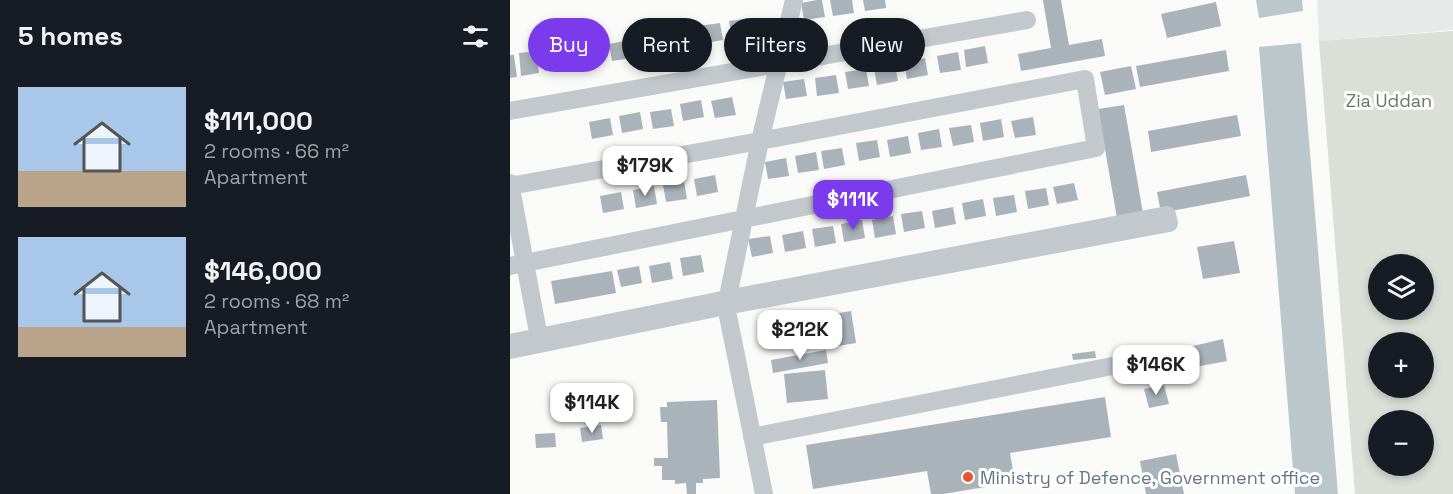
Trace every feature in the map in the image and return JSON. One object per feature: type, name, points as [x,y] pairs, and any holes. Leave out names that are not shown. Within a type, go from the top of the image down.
[{"type":"street","points":[[790,18],[794,0]]},
{"type":"street","points":[[828,55],[1028,20]]},
{"type":"street","points":[[510,111],[733,72]]},
{"type":"street","points":[[764,494],[726,302],[777,72]]},
{"type":"street","points":[[518,265],[1096,148],[1085,79],[760,141],[510,185],[518,265],[540,340]]},
{"type":"street","points":[[510,343],[540,340],[726,302],[1167,215],[1168,223],[726,302]]},
{"type":"street","points":[[510,350],[540,340]]},
{"type":"street","points":[[752,437],[1148,359]]},
{"type":"shaded area","points":[[1256,0],[1302,0],[1303,11],[1259,18]]},
{"type":"shaded area","points":[[1317,0],[1453,0],[1453,30],[1319,41]]},
{"type":"shaded area","points":[[1301,43],[1338,494],[1295,494],[1259,47]]},
{"type":"green space","name":"Zia Uddan","points":[[1453,31],[1453,494],[1355,494],[1319,41]]},
{"type":"building","points":[[822,0],[825,17],[804,18],[801,3]]},
{"type":"building","points":[[830,0],[852,0],[854,13],[833,16]]},
{"type":"building","points":[[863,0],[885,0],[886,8],[865,11]]},
{"type":"building","points":[[1043,0],[1061,0],[1069,45],[1102,39],[1105,56],[1021,71],[1018,54],[1051,48]]},
{"type":"building","points":[[1216,2],[1221,26],[1167,38],[1161,14]]},
{"type":"building","points":[[720,23],[723,40],[712,42],[712,24]]},
{"type":"building","points":[[622,42],[622,60],[612,61],[610,44]]},
{"type":"building","points":[[985,46],[988,63],[966,67],[964,50]]},
{"type":"building","points":[[1226,50],[1229,71],[1140,87],[1136,66]]},
{"type":"building","points":[[528,52],[528,72],[539,73],[521,76],[519,53]]},
{"type":"building","points":[[958,52],[961,70],[940,73],[937,56]]},
{"type":"building","points":[[510,55],[514,55],[517,77],[510,78]]},
{"type":"building","points":[[925,58],[928,75],[907,79],[906,72],[925,72]]},
{"type":"building","points":[[1131,66],[1136,89],[1105,95],[1100,72]]},
{"type":"building","points":[[845,72],[867,72],[869,86],[848,89]]},
{"type":"building","points":[[875,72],[896,72],[898,81],[877,85]]},
{"type":"building","points":[[836,75],[839,93],[817,96],[815,78]]},
{"type":"building","points":[[804,79],[807,96],[786,99],[783,82]]},
{"type":"building","points":[[732,97],[736,115],[715,118],[711,101]]},
{"type":"building","points":[[701,100],[704,117],[683,121],[680,104]]},
{"type":"building","points":[[1124,105],[1143,213],[1117,218],[1098,109]]},
{"type":"building","points":[[671,109],[674,126],[653,129],[650,112]]},
{"type":"building","points":[[640,112],[643,129],[622,133],[619,116]]},
{"type":"building","points":[[1237,115],[1241,136],[1151,152],[1148,131]]},
{"type":"building","points":[[1033,117],[1036,135],[1015,138],[1011,121]]},
{"type":"building","points":[[610,118],[613,135],[592,139],[589,122]]},
{"type":"building","points":[[1001,119],[1004,137],[983,141],[980,123]]},
{"type":"building","points":[[971,125],[974,142],[953,146],[949,128]]},
{"type":"building","points":[[939,129],[942,147],[921,150],[918,133]]},
{"type":"building","points":[[908,136],[911,153],[890,157],[887,140]]},
{"type":"building","points":[[877,140],[880,157],[859,161],[856,143]]},
{"type":"building","points":[[842,148],[845,165],[824,169],[821,151]]},
{"type":"building","points":[[816,152],[819,170],[798,173],[795,156]]},
{"type":"building","points":[[786,158],[789,176],[768,179],[765,162]]},
{"type":"building","points":[[715,175],[718,192],[697,196],[694,179]]},
{"type":"building","points":[[1246,175],[1250,196],[1161,213],[1157,192]]},
{"type":"building","points":[[684,181],[687,199],[666,202],[663,185]]},
{"type":"building","points":[[1074,183],[1078,200],[1057,204],[1053,187]]},
{"type":"building","points":[[654,186],[657,204],[636,208],[633,190]]},
{"type":"building","points":[[1046,188],[1049,205],[1028,209],[1025,191]]},
{"type":"building","points":[[621,192],[624,209],[603,213],[600,196]]},
{"type":"building","points":[[1014,195],[1017,212],[996,216],[993,198]]},
{"type":"building","points":[[983,199],[986,216],[965,220],[962,203]]},
{"type":"building","points":[[953,207],[956,224],[935,228],[932,211]]},
{"type":"building","points":[[922,211],[925,228],[904,232],[901,214]]},
{"type":"building","points":[[893,216],[896,234],[875,238],[872,220]]},
{"type":"building","points":[[862,220],[865,238],[844,242],[841,224]]},
{"type":"building","points":[[833,226],[836,243],[815,247],[812,229]]},
{"type":"building","points":[[803,231],[806,248],[785,252],[782,235]]},
{"type":"building","points":[[770,236],[773,253],[752,257],[748,239]]},
{"type":"building","points":[[1234,241],[1240,273],[1203,279],[1197,247]]},
{"type":"building","points":[[701,255],[704,272],[683,276],[680,258]]},
{"type":"building","points":[[670,262],[673,279],[652,283],[649,266]]},
{"type":"building","points":[[639,266],[642,283],[621,287],[617,270]]},
{"type":"building","points":[[612,271],[616,293],[555,304],[551,281]]},
{"type":"building","points":[[851,311],[856,343],[832,347],[827,315]]},
{"type":"building","points":[[817,319],[817,324],[793,326],[793,320]]},
{"type":"building","points":[[791,327],[793,338],[776,341],[774,330]]},
{"type":"building","points":[[818,328],[821,345],[800,349],[796,332]]},
{"type":"building","points":[[1223,339],[1227,361],[1195,367],[1193,346]]},
{"type":"building","points":[[826,350],[828,363],[773,373],[771,360]]},
{"type":"building","points":[[1095,351],[1096,358],[1073,360],[1072,354]]},
{"type":"building","points":[[825,370],[828,399],[787,403],[784,374]]},
{"type":"building","points":[[1164,385],[1169,404],[1149,408],[1144,389]]},
{"type":"building","points":[[1105,397],[1111,437],[1010,453],[1015,482],[931,494],[927,471],[813,489],[806,445]]},
{"type":"building","points":[[717,400],[720,478],[703,479],[703,483],[696,483],[696,494],[687,494],[686,483],[675,484],[675,480],[662,480],[662,466],[654,466],[654,458],[668,458],[667,422],[661,422],[660,407],[667,407],[667,402]]},
{"type":"building","points":[[601,425],[603,439],[582,442],[580,428]]},
{"type":"building","points":[[555,433],[556,447],[536,448],[535,434]]},
{"type":"building","points":[[1176,454],[1184,494],[1146,494],[1140,461]]},
{"type":"place","name":"Ministry of Defence, Government office","points":[[968,477]]}]
